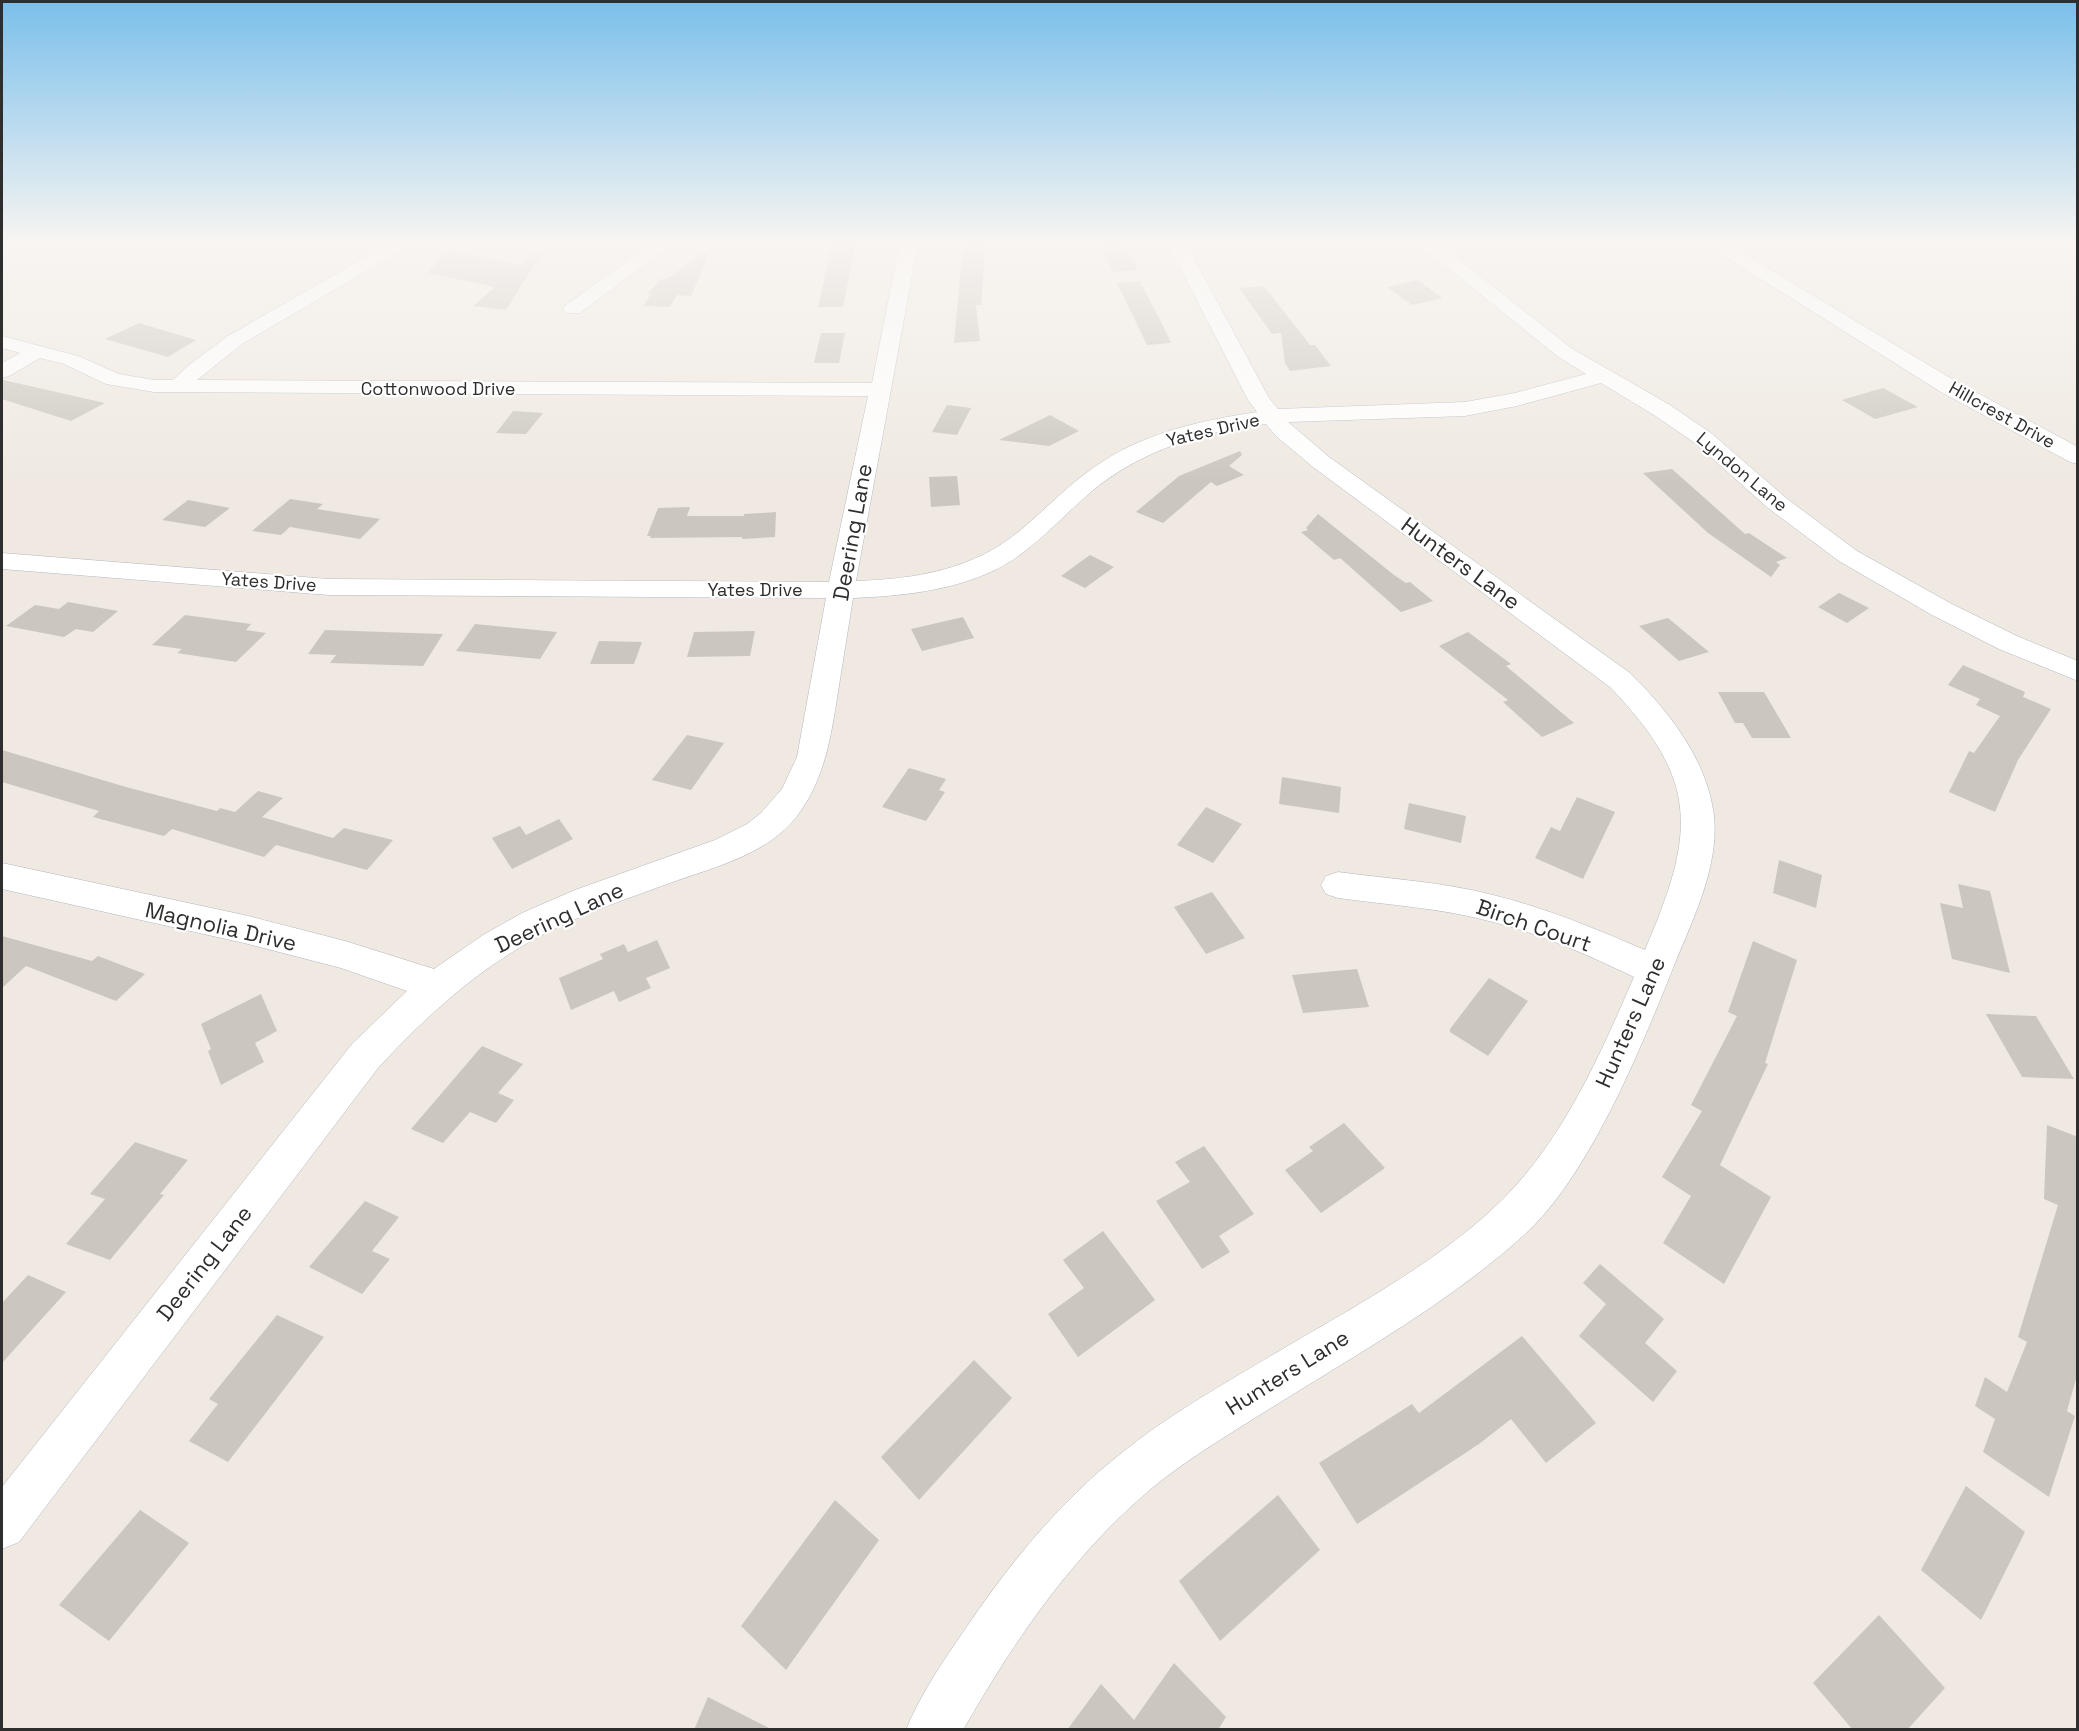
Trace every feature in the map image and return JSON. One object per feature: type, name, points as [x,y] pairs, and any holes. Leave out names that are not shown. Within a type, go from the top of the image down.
[{"type":"street","points":[[178,387],[196,369],[235,340],[265,323]]},
{"type":"street","name":"Deering Lane","points":[[2,1525],[365,1056],[401,1018],[477,956],[517,932],[600,895],[722,851],[757,833],[784,810],[801,784],[812,757],[851,533],[894,323]]},
{"type":"street","name":"Hunters Lane","points":[[933,1730],[966,1673],[1004,1615],[1089,1515],[1133,1474],[1180,1438],[1442,1275],[1510,1221],[1537,1191],[1581,1127],[1616,1060],[1684,897],[1698,838],[1696,809],[1689,780],[1662,726],[1643,702],[1620,680],[1300,446],[1271,417],[1259,400],[1218,323]]},
{"type":"street","name":"Lyndon Lane","points":[[1526,323],[1549,341],[1602,376],[1662,410],[1703,438],[1821,538],[1876,574],[1941,609],[2078,672]]},
{"type":"street","name":"Hillcrest Drive","points":[[1844,323],[1949,387],[2078,457]]},
{"type":"street","name":"Cottonwood Drive","points":[[2,342],[71,360],[114,379],[132,384],[178,387],[881,390]]},
{"type":"street","points":[[2,372],[38,351]]},
{"type":"street","name":"Yates Drive","points":[[2,561],[341,587],[841,590],[923,585],[974,570],[1014,548],[1081,487],[1126,456],[1164,441],[1271,417],[1465,409],[1510,401],[1602,376]]},
{"type":"street","name":"Magnolia Drive","points":[[2,876],[244,929],[345,955],[389,971],[439,985]]},
{"type":"street","name":"Birch Court","points":[[1338,885],[1467,902],[1493,908],[1655,970]]},
{"type":"building","points":[[139,323],[196,340],[168,357],[105,339]]},
{"type":"building","points":[[956,323],[978,323],[980,341],[954,343]]},
{"type":"building","points":[[1136,323],[1161,323],[1171,343],[1147,345]]},
{"type":"building","points":[[1264,323],[1293,323],[1310,345],[1315,345],[1331,366],[1290,371],[1285,363],[1281,333],[1272,334]]},
{"type":"building","points":[[821,333],[845,333],[839,363],[814,363]]},
{"type":"building","points":[[2,380],[105,403],[71,421],[2,399]]},
{"type":"building","points":[[1883,388],[1918,407],[1875,419],[1842,400]]},
{"type":"building","points":[[947,405],[971,408],[957,435],[932,432]]},
{"type":"building","points":[[513,411],[543,413],[526,434],[496,433]]},
{"type":"building","points":[[1050,415],[1079,431],[1049,446],[999,440]]},
{"type":"building","points":[[1240,451],[1242,455],[1229,466],[1244,475],[1217,486],[1211,482],[1163,523],[1136,512],[1179,476]]},
{"type":"building","points":[[1672,469],[1745,534],[1749,533],[1787,558],[1776,562],[1780,565],[1771,577],[1708,533],[1643,473]]},
{"type":"building","points":[[957,476],[960,505],[931,507],[929,477]]},
{"type":"building","points":[[290,499],[323,504],[317,509],[380,519],[360,539],[290,527],[281,535],[252,531]]},
{"type":"building","points":[[188,500],[230,508],[205,527],[162,520]]},
{"type":"building","points":[[690,507],[687,516],[744,516],[744,514],[776,512],[775,537],[742,539],[742,537],[650,538],[651,536],[647,536],[658,508]]},
{"type":"building","points":[[1318,514],[1394,575],[1406,583],[1410,582],[1433,601],[1401,612],[1340,558],[1334,560],[1301,532],[1308,530],[1306,528]]},
{"type":"building","points":[[1090,555],[1114,567],[1085,588],[1061,576]]},
{"type":"building","points":[[1839,593],[1869,608],[1847,623],[1818,607]]},
{"type":"building","points":[[68,602],[118,611],[93,632],[76,629],[64,637],[6,626],[35,605],[59,609]]},
{"type":"building","points":[[185,615],[251,624],[246,630],[266,633],[236,662],[177,653],[182,649],[152,645]]},
{"type":"building","points":[[963,617],[974,638],[922,651],[911,629]]},
{"type":"building","points":[[1668,618],[1709,652],[1679,661],[1639,626]]},
{"type":"building","points":[[475,624],[557,632],[540,659],[456,651]]},
{"type":"building","points":[[325,630],[443,634],[423,666],[330,663],[336,655],[308,654]]},
{"type":"building","points":[[755,631],[750,656],[687,657],[694,632]]},
{"type":"building","points":[[1468,632],[1511,664],[1506,666],[1574,723],[1542,737],[1503,702],[1508,700],[1439,646]]},
{"type":"building","points":[[599,641],[642,642],[634,664],[590,664]]},
{"type":"building","points":[[1963,665],[2025,692],[2023,697],[2051,709],[2018,760],[1995,812],[1949,792],[1969,751],[1974,753],[2000,716],[1976,705],[1980,699],[1948,685]]},
{"type":"building","points":[[1718,692],[1764,692],[1791,738],[1752,738],[1743,723],[1735,723]]},
{"type":"building","points":[[687,735],[724,743],[691,790],[652,780]]},
{"type":"building","points":[[2,750],[217,811],[220,808],[235,812],[258,791],[283,798],[262,817],[333,838],[344,828],[393,840],[367,870],[276,845],[264,857],[172,829],[164,836],[93,817],[99,811],[2,782]]},
{"type":"building","points":[[909,768],[946,779],[939,790],[945,792],[926,821],[882,807]]},
{"type":"building","points":[[1282,777],[1341,787],[1339,813],[1279,804]]},
{"type":"building","points":[[1577,797],[1615,812],[1583,879],[1535,858],[1551,827],[1560,831]]},
{"type":"building","points":[[1409,803],[1466,816],[1461,843],[1404,829]]},
{"type":"building","points":[[1206,807],[1242,824],[1213,863],[1177,845]]},
{"type":"building","points":[[559,819],[573,839],[512,869],[492,838],[520,826],[526,835]]},
{"type":"building","points":[[1779,860],[1822,875],[1816,908],[1773,893]]},
{"type":"building","points":[[1958,884],[1990,891],[2010,973],[1952,959],[1940,903],[1963,908]]},
{"type":"building","points":[[1212,892],[1245,938],[1206,954],[1174,907]]},
{"type":"building","points":[[2,936],[92,961],[98,956],[145,974],[116,1001],[26,966],[2,988]]},
{"type":"building","points":[[657,940],[670,968],[646,978],[651,988],[619,1002],[614,991],[571,1010],[559,978],[603,959],[600,954],[624,944],[628,952]]},
{"type":"building","points":[[1753,941],[1797,960],[1765,1063],[1768,1064],[1720,1165],[1771,1197],[1724,1284],[1663,1243],[1691,1196],[1662,1177],[1702,1111],[1691,1105],[1737,1016],[1728,1012]]},
{"type":"building","points":[[1357,969],[1369,1007],[1303,1013],[1292,975]]},
{"type":"building","points":[[1489,978],[1528,1001],[1488,1056],[1450,1032],[1450,1029]]},
{"type":"building","points":[[261,994],[277,1031],[255,1043],[264,1062],[221,1085],[201,1024]]},
{"type":"building","points":[[1986,1014],[2036,1016],[2074,1079],[2022,1077]]},
{"type":"building","points":[[482,1046],[523,1064],[498,1093],[514,1100],[496,1123],[470,1112],[443,1143],[411,1129]]},
{"type":"building","points":[[1344,1123],[1385,1168],[1321,1213],[1285,1170],[1313,1151],[1309,1147]]},
{"type":"building","points":[[2047,1125],[2078,1137],[2078,1372],[2067,1411],[2075,1416],[2049,1497],[1983,1452],[1995,1419],[1975,1406],[1985,1377],[2007,1392],[2027,1342],[2018,1337],[2058,1205],[2044,1199]]},
{"type":"building","points":[[135,1142],[188,1160],[160,1194],[164,1195],[110,1260],[66,1244],[105,1199],[90,1194]]},
{"type":"building","points":[[1204,1146],[1254,1214],[1219,1236],[1230,1252],[1202,1269],[1156,1201],[1190,1182],[1175,1162]]},
{"type":"building","points":[[365,1201],[399,1217],[372,1251],[390,1259],[362,1294],[309,1267]]},
{"type":"building","points":[[1103,1231],[1155,1300],[1078,1357],[1048,1314],[1084,1288],[1063,1260]]},
{"type":"building","points":[[1600,1264],[1664,1319],[1645,1343],[1677,1371],[1653,1402],[1579,1336],[1606,1304],[1583,1283]]},
{"type":"building","points":[[28,1275],[66,1292],[2,1363],[2,1303]]},
{"type":"building","points":[[277,1315],[324,1337],[228,1462],[189,1441],[218,1404],[209,1399]]},
{"type":"building","points":[[1522,1336],[1596,1423],[1546,1463],[1511,1419],[1479,1444],[1357,1524],[1319,1463],[1412,1404],[1419,1413]]},
{"type":"building","points":[[974,1360],[1012,1398],[919,1500],[881,1457]]},
{"type":"building","points":[[1966,1486],[2025,1532],[1981,1620],[1921,1570]]},
{"type":"building","points":[[1278,1495],[1320,1550],[1220,1641],[1179,1581]]},
{"type":"building","points":[[835,1500],[879,1540],[786,1670],[741,1626]]},
{"type":"building","points":[[140,1510],[189,1543],[109,1641],[59,1605]]},
{"type":"building","points":[[1879,1615],[1945,1688],[1907,1730],[1853,1730],[1813,1683]]},
{"type":"building","points":[[1174,1663],[1226,1717],[1218,1730],[1067,1730],[1101,1684],[1134,1720]]},
{"type":"building","points":[[708,1697],[773,1730],[694,1730]]}]
